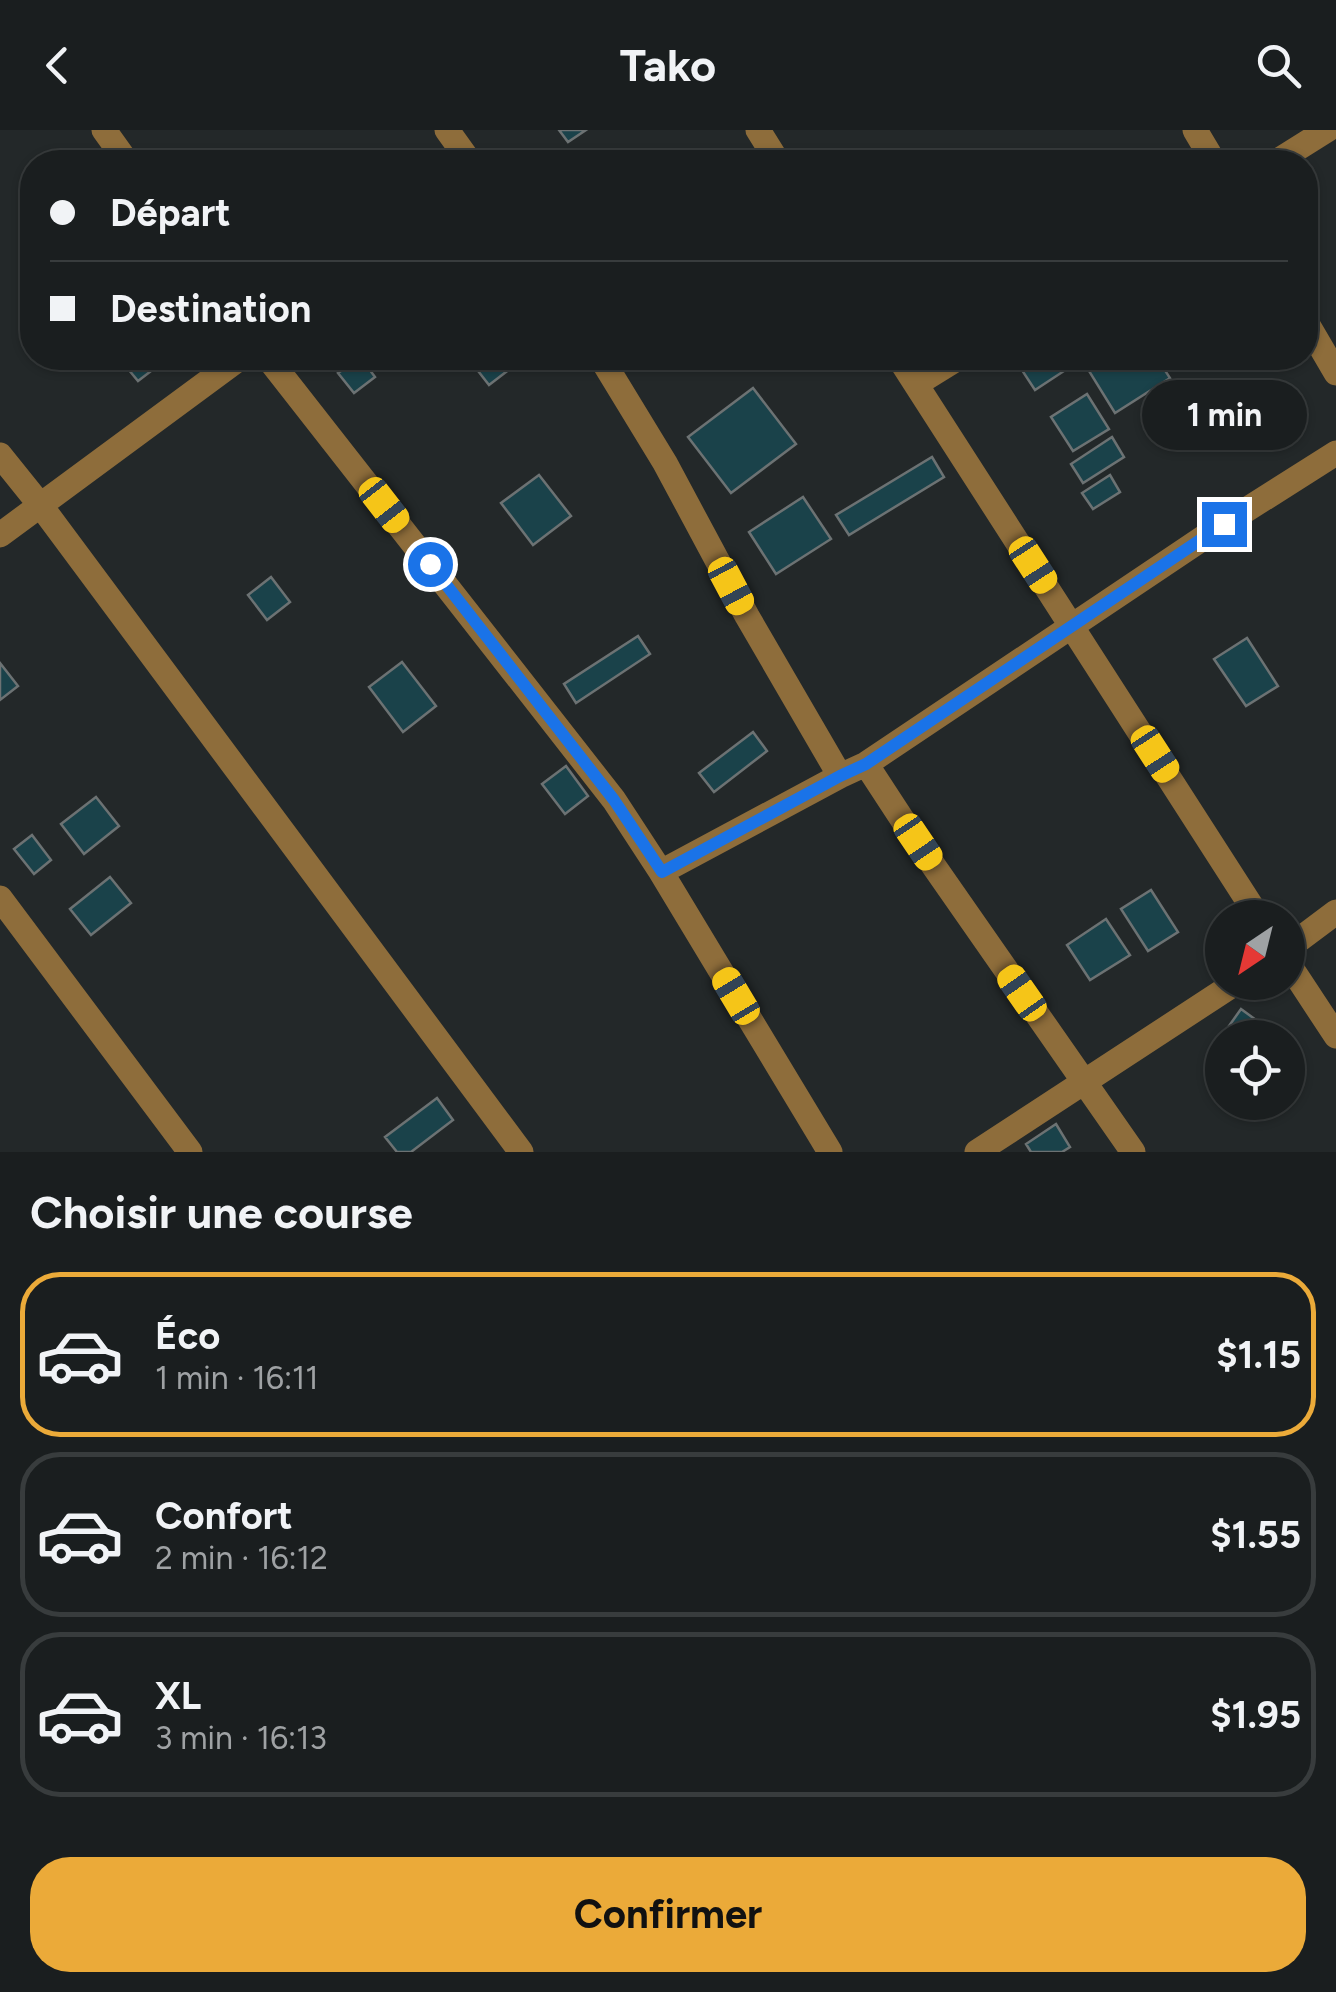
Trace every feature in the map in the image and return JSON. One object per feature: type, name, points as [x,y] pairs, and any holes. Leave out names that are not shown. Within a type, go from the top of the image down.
[{"type":"street","points":[[1295,150],[1327,130]]},
{"type":"street","points":[[1318,342],[1336,373]]},
{"type":"street","points":[[0,535],[224,370]]},
{"type":"street","points":[[277,370],[614,800],[662,872],[830,1152]]},
{"type":"street","points":[[607,370],[665,463],[840,776]]},
{"type":"street","points":[[907,370],[1248,900]]},
{"type":"street","points":[[916,384],[939,370]]},
{"type":"street","points":[[662,872],[866,764],[1336,452]]},
{"type":"street","points":[[0,455],[522,1152]]},
{"type":"street","points":[[866,764],[1133,1152]]},
{"type":"street","points":[[0,898],[190,1152]]},
{"type":"street","points":[[1305,935],[1336,912]]},
{"type":"street","points":[[1305,988],[1336,1036]]},
{"type":"street","points":[[977,1152],[1209,1000]]},
{"type":"building","points":[[559,130],[586,130],[568,142]]},
{"type":"building","points":[[129,370],[152,370],[138,381]]},
{"type":"building","points":[[370,370],[375,377],[354,393],[338,373]]},
{"type":"building","points":[[477,370],[508,370],[489,385]]},
{"type":"building","points":[[1022,370],[1065,370],[1035,390]]},
{"type":"building","points":[[1165,370],[1170,378],[1115,413],[1089,371]]},
{"type":"building","points":[[753,388],[796,444],[731,493],[688,437]]},
{"type":"building","points":[[1087,394],[1109,429],[1073,451],[1051,417]]},
{"type":"building","points":[[1112,437],[1124,457],[1083,483],[1071,464]]},
{"type":"building","points":[[932,457],[944,477],[849,535],[836,515]]},
{"type":"building","points":[[539,475],[571,516],[533,545],[501,503]]},
{"type":"building","points":[[1110,475],[1120,492],[1093,509],[1082,493]]},
{"type":"building","points":[[803,497],[831,539],[776,574],[749,532]]},
{"type":"building","points":[[271,577],[290,602],[267,620],[248,595]]},
{"type":"building","points":[[638,636],[650,654],[576,703],[564,684]]},
{"type":"building","points":[[1247,638],[1278,686],[1246,706],[1214,659]]},
{"type":"building","points":[[402,662],[436,706],[403,732],[369,687]]},
{"type":"building","points":[[0,663],[18,686],[0,700]]},
{"type":"building","points":[[753,732],[767,751],[714,792],[699,773]]},
{"type":"building","points":[[566,766],[588,796],[565,814],[542,784]]},
{"type":"building","points":[[96,797],[119,826],[84,854],[61,824]]},
{"type":"building","points":[[32,835],[51,860],[34,874],[14,849]]},
{"type":"building","points":[[110,877],[131,903],[91,935],[70,909]]},
{"type":"building","points":[[1151,890],[1178,932],[1148,951],[1121,909]]},
{"type":"building","points":[[1106,919],[1130,955],[1090,980],[1067,945]]},
{"type":"building","points":[[1241,1009],[1256,1020],[1233,1020]]},
{"type":"building","points":[[437,1098],[453,1120],[411,1152],[397,1152],[385,1137]]},
{"type":"building","points":[[1056,1124],[1070,1147],[1062,1152],[1031,1152],[1026,1144]]},
{"type":"route","points":[[430,564],[614,800],[662,872],[866,764],[1224,524]]}]
